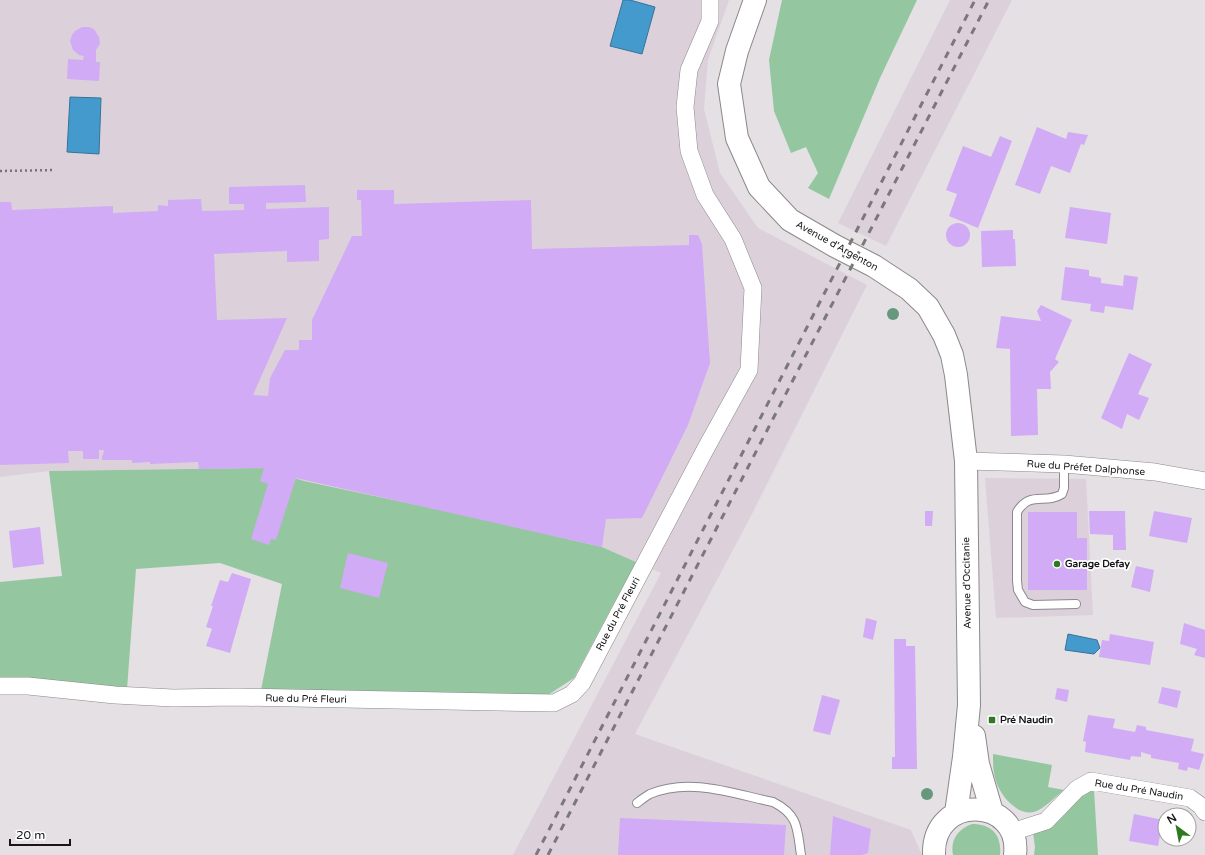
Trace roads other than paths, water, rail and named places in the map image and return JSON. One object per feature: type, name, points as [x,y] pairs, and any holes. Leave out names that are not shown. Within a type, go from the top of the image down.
[{"type":"main road","name":"Avenue d'Argenton","points":[[755,0],[737,51],[729,84],[737,138],[759,187],[790,220],[874,266],[909,289],[928,307],[944,335],[952,355],[956,375],[966,461]]},
{"type":"main road","name":"Avenue d'Occitanie","points":[[956,814],[969,705],[966,461]]},
{"type":"main road","name":"Avenue d'Occitanie","points":[[969,705],[978,764],[992,812]]},
{"type":"main road","points":[[934,855],[936,835],[941,826],[948,819],[967,809],[980,809],[992,812],[1000,817],[1012,832],[1015,841],[1015,855]]},
{"type":"street","name":"Rue du Pré Fleuri","points":[[0,686],[35,686],[115,695],[173,698],[236,697],[554,703],[572,694],[582,682],[749,370],[753,288],[733,239],[705,195],[689,151],[685,107],[689,70],[710,21],[710,0]]},
{"type":"street","name":"Rue du Préfet Dalphonse","points":[[966,461],[1064,464],[1155,472],[1205,481]]},
{"type":"street","name":"Rue du Pré Naudin","points":[[1012,832],[1046,821],[1077,789],[1091,781],[1190,798],[1201,806],[1205,812]]},
{"type":"lane","points":[[1064,464],[1064,488],[1062,494],[1057,498],[1028,500],[1021,505],[1017,512],[1017,581],[1018,590],[1024,602],[1033,605],[1076,604]]},
{"type":"lane","points":[[637,803],[650,794],[667,789],[682,787],[701,787],[773,802],[783,807],[793,817],[798,830],[801,855]]},
{"type":"water","points":[[623,0],[630,0],[655,7],[642,54],[610,46]]},
{"type":"water","points":[[70,97],[101,98],[99,154],[67,152]]},
{"type":"water","points":[[1068,634],[1097,640],[1100,648],[1094,654],[1065,650]]},
{"type":"railway","points":[[536,855],[975,0]]},
{"type":"railway","points":[[548,855],[989,0]]},
{"type":"place","name":"Garage Defay","points":[[1057,564]]},
{"type":"place","name":"Pré Naudin","points":[[992,720]]}]
